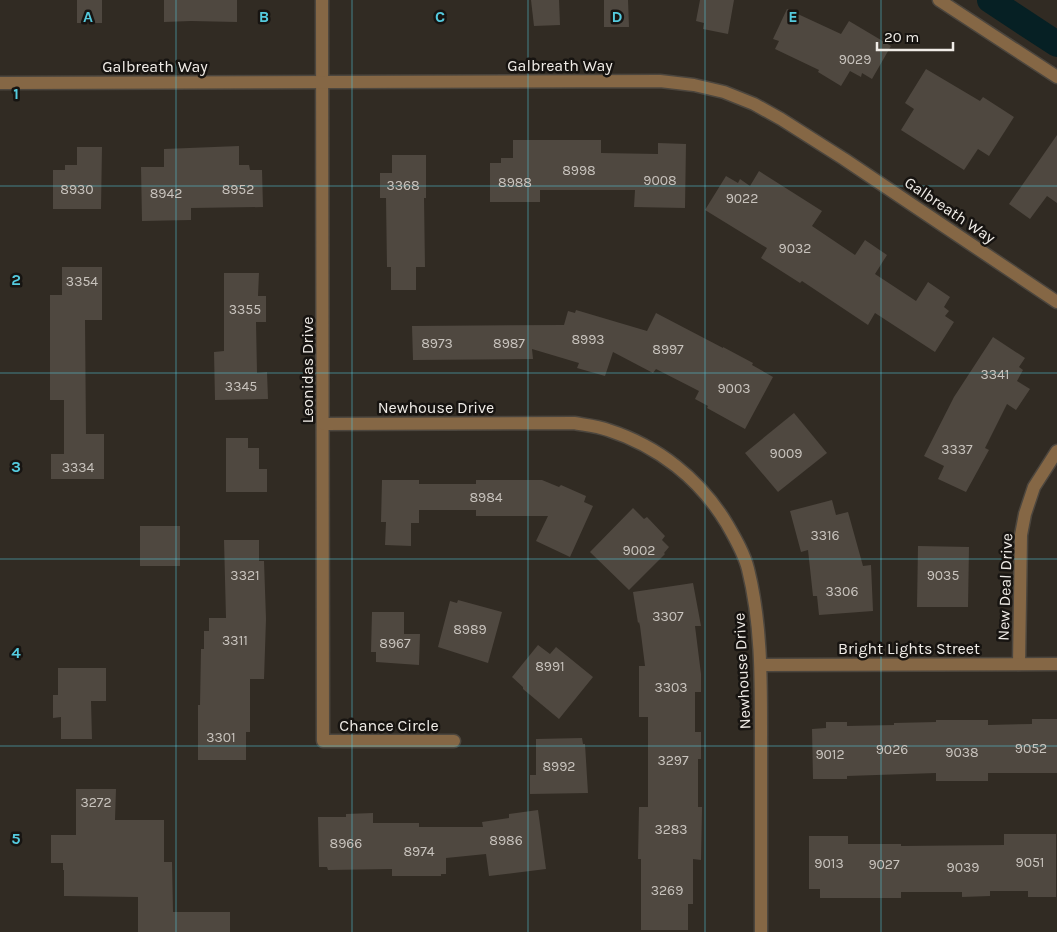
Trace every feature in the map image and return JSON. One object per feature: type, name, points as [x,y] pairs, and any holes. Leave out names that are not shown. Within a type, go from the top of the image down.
[{"type":"street","name":"Leonidas Drive","points":[[322,0],[323,741]]},
{"type":"street","points":[[939,0],[1057,77]]},
{"type":"street","name":"Galbreath Way","points":[[0,83],[660,81],[694,85],[724,92],[754,104],[789,124],[1057,302]]},
{"type":"street","name":"Newhouse Drive","points":[[324,424],[574,423],[606,429],[659,453],[683,471],[701,489],[739,545],[748,567],[754,601],[761,665],[761,932]]},
{"type":"street","name":"New Deal Drive","points":[[1019,664],[1021,535],[1025,514],[1034,487],[1055,454]]},
{"type":"street","name":"Bright Lights Street","points":[[761,665],[1057,664]]},
{"type":"street","name":"Chance Circle","points":[[323,741],[454,741]]},
{"type":"building","points":[[77,0],[102,0],[102,23],[77,23]]},
{"type":"building","points":[[164,0],[237,0],[237,22],[164,22]]},
{"type":"building","points":[[531,0],[559,0],[560,25],[534,26]]},
{"type":"building","points":[[604,0],[628,0],[629,27],[604,27]]},
{"type":"building","points":[[700,0],[734,0],[728,34],[703,29],[704,23],[696,21]]},
{"type":"building","points":[[787,9],[841,34],[849,21],[891,46],[872,79],[862,73],[861,77],[850,71],[841,86],[818,72],[819,70],[775,49],[779,41],[773,39]]},
{"type":"building","points":[[926,69],[980,101],[983,97],[1014,117],[989,156],[978,149],[964,170],[901,130],[914,109],[905,103]]},
{"type":"building","points":[[1057,135],[1057,203],[1047,196],[1030,219],[1009,204]]},
{"type":"building","points":[[513,140],[601,140],[601,153],[658,154],[658,143],[686,144],[685,208],[634,207],[635,190],[540,190],[540,202],[490,202],[490,163],[501,163],[501,158],[513,158]]},
{"type":"building","points":[[239,146],[239,165],[249,165],[250,170],[262,170],[263,207],[191,208],[191,220],[142,221],[141,167],[164,167],[164,149]]},
{"type":"building","points":[[77,147],[102,147],[101,209],[53,209],[53,170],[65,170],[65,165],[77,165]]},
{"type":"building","points":[[392,155],[426,155],[426,198],[424,198],[425,267],[416,267],[416,290],[391,290],[391,267],[387,267],[386,198],[380,198],[380,173],[392,173]]},
{"type":"building","points":[[759,171],[822,211],[812,226],[855,255],[865,240],[887,255],[875,274],[916,301],[928,282],[950,297],[944,307],[949,311],[945,316],[954,322],[935,352],[875,313],[868,325],[802,281],[800,283],[761,258],[767,248],[705,210],[726,176],[738,183],[740,179],[750,186]]},
{"type":"building","points":[[62,267],[102,267],[102,320],[85,320],[86,434],[104,434],[104,479],[51,479],[51,454],[64,454],[64,400],[50,400],[50,295],[62,295]]},
{"type":"building","points":[[224,273],[259,273],[258,296],[266,296],[266,322],[256,322],[257,373],[267,372],[268,399],[215,400],[214,352],[224,351]]},
{"type":"building","points":[[576,310],[647,331],[656,313],[753,363],[752,365],[773,377],[745,429],[707,408],[708,406],[695,399],[699,391],[656,369],[653,373],[613,352],[605,376],[577,368],[579,363],[532,349],[533,359],[413,360],[412,326],[564,325],[568,311],[575,313]]},
{"type":"building","points":[[993,337],[1025,358],[1019,367],[1023,370],[1017,381],[1030,389],[1016,410],[1007,404],[985,448],[989,450],[966,492],[938,479],[944,466],[924,456],[954,397]]},
{"type":"building","points":[[794,413],[827,453],[778,492],[745,453]]},
{"type":"building","points":[[226,438],[248,438],[248,448],[259,448],[259,469],[267,469],[267,492],[226,492]]},
{"type":"building","points":[[382,480],[419,480],[419,484],[476,484],[476,480],[542,480],[559,487],[561,485],[586,496],[584,502],[593,506],[570,557],[536,541],[548,516],[476,516],[476,510],[419,510],[419,523],[411,523],[411,546],[385,545],[386,522],[381,522]]},
{"type":"building","points":[[832,500],[836,515],[848,512],[863,566],[871,565],[873,611],[819,615],[817,596],[813,596],[808,550],[801,552],[790,511]]},
{"type":"building","points":[[633,508],[644,519],[647,517],[665,536],[662,540],[669,547],[665,554],[629,590],[590,552]]},
{"type":"building","points":[[140,526],[180,526],[180,566],[140,566]]},
{"type":"building","points":[[224,540],[259,540],[259,561],[264,561],[266,619],[264,679],[250,679],[250,732],[246,732],[246,760],[198,760],[198,705],[200,705],[201,649],[204,649],[204,631],[209,631],[209,618],[226,618]]},
{"type":"building","points":[[918,546],[969,547],[968,607],[917,607]]},
{"type":"building","points":[[693,583],[701,626],[695,626],[701,674],[701,692],[695,692],[695,732],[701,732],[701,759],[698,759],[698,807],[702,807],[701,860],[693,859],[693,904],[688,904],[688,930],[641,930],[641,859],[638,859],[639,807],[648,807],[648,717],[639,717],[639,666],[645,666],[633,592]]},
{"type":"building","points":[[458,600],[502,612],[488,663],[438,647],[450,601],[457,603]]},
{"type":"building","points":[[372,612],[404,612],[404,634],[420,634],[419,665],[376,662],[376,652],[371,652]]},
{"type":"building","points":[[538,645],[550,654],[556,647],[593,677],[559,719],[523,689],[512,677]]},
{"type":"building","points":[[58,668],[106,668],[106,701],[91,701],[92,739],[61,739],[61,717],[53,718],[53,695],[58,695]]},
{"type":"building","points":[[1032,719],[1057,719],[1057,773],[988,773],[988,781],[936,781],[936,773],[847,776],[847,779],[813,779],[812,729],[826,728],[826,722],[847,722],[847,726],[894,725],[894,723],[936,722],[936,720],[988,720],[988,725],[1032,724]]},
{"type":"building","points":[[582,738],[583,744],[585,744],[588,793],[530,794],[530,775],[536,775],[536,739]]},
{"type":"building","points":[[76,789],[116,789],[115,820],[164,820],[164,862],[172,862],[173,912],[230,912],[230,932],[138,932],[138,897],[64,896],[63,863],[51,863],[51,835],[76,835]]},
{"type":"building","points":[[538,810],[546,869],[489,876],[486,854],[446,858],[446,874],[441,874],[441,876],[392,876],[392,869],[328,870],[327,867],[319,867],[318,817],[346,817],[346,814],[373,813],[373,823],[419,823],[419,827],[483,827],[482,822],[509,818],[509,814]]},
{"type":"building","points":[[1004,834],[1056,834],[1056,897],[1028,897],[1028,891],[990,891],[990,896],[962,897],[962,892],[901,892],[901,898],[820,898],[820,889],[809,889],[809,836],[848,836],[848,844],[901,844],[901,846],[1004,845]]},
{"type":"waterway","points":[[990,0],[1057,44]]}]
